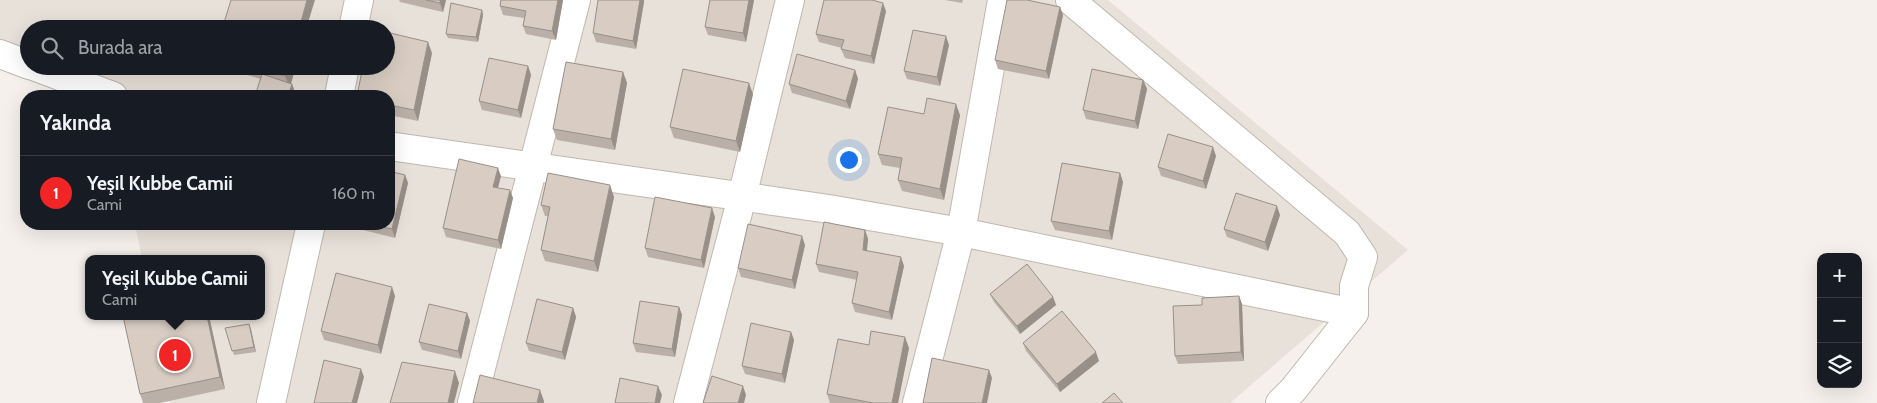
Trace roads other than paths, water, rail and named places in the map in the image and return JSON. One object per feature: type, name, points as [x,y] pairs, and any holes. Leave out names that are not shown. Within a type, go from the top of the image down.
[{"type":"street","points":[[355,20],[359,0]]},
{"type":"street","points":[[472,403],[576,0]]},
{"type":"street","points":[[688,403],[742,197],[790,0]]},
{"type":"street","points":[[917,403],[961,232],[1002,0]]},
{"type":"street","points":[[1070,0],[1347,233],[1363,258],[1354,286],[1354,313],[1293,390],[1280,403]]},
{"type":"street","points":[[0,54],[20,62]]},
{"type":"street","points":[[57,75],[97,90]]},
{"type":"street","points":[[340,90],[343,75]]},
{"type":"street","points":[[395,147],[829,209],[961,232],[1354,313]]},
{"type":"street","points":[[271,403],[310,230]]},
{"type":"place","name":"Yeşil Kubbe Camii","points":[[175,355]]}]
